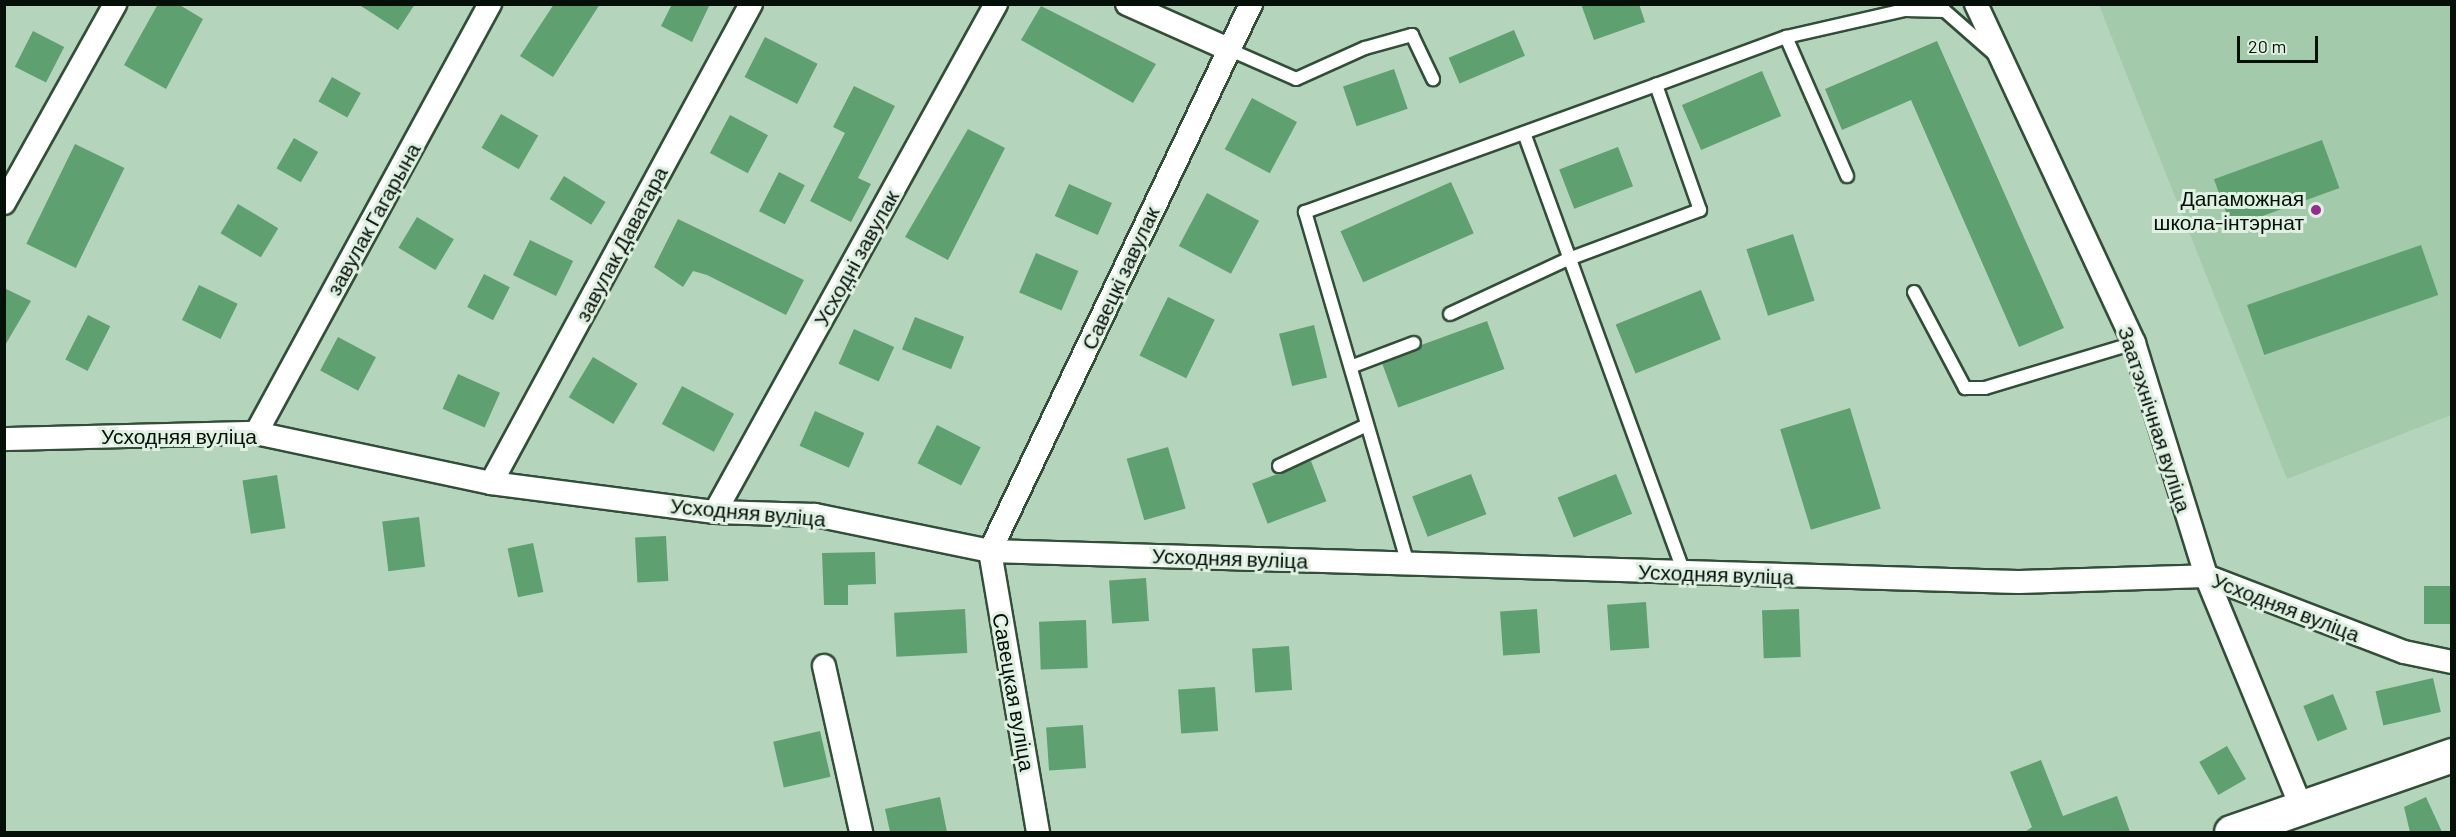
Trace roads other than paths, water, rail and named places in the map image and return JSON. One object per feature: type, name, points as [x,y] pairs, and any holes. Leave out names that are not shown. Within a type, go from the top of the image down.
[{"type":"street","points":[[4,203],[115,4]]},
{"type":"street","name":"завулак Гагарына","points":[[256,433],[490,4]]},
{"type":"street","name":"завулак Даватара","points":[[492,483],[751,4]]},
{"type":"street","name":"Усходні завулак","points":[[715,512],[996,4]]},
{"type":"street","points":[[1127,4],[1228,49]]},
{"type":"street","name":"Савецкі завулак","points":[[990,551],[1251,4]]},
{"type":"street","name":"Заатэхнічная вуліца","points":[[1976,4],[1997,56],[2134,343],[2206,576],[2301,809]]},
{"type":"street","name":"Усходняя вуліца","points":[[4,439],[256,433],[492,483],[715,512],[815,515],[990,551],[2019,582],[2206,576],[2404,652],[2451,662]]},
{"type":"street","name":"Савецкая вуліца","points":[[990,551],[1038,832]]},
{"type":"street","points":[[824,666],[861,832]]},
{"type":"street","points":[[2231,832],[2451,755]]},
{"type":"lane","points":[[1408,564],[1367,425],[1353,366],[1305,212],[1786,37],[1905,10],[1945,11],[1997,56]]},
{"type":"lane","points":[[1228,49],[1296,79],[1365,48],[1412,35],[1433,79]]},
{"type":"lane","points":[[1786,37],[1847,176]]},
{"type":"lane","points":[[1450,314],[1566,260],[1700,210],[1656,85]]},
{"type":"lane","points":[[1524,133],[1566,260],[1684,573]]},
{"type":"lane","points":[[1914,292],[1965,388],[1985,388],[2134,343]]},
{"type":"lane","points":[[1353,366],[1414,343]]},
{"type":"lane","points":[[1279,466],[1367,425]]},
{"type":"place","name":"Дапаможная школа-інтэрнат","points":[[2316,210]]}]
